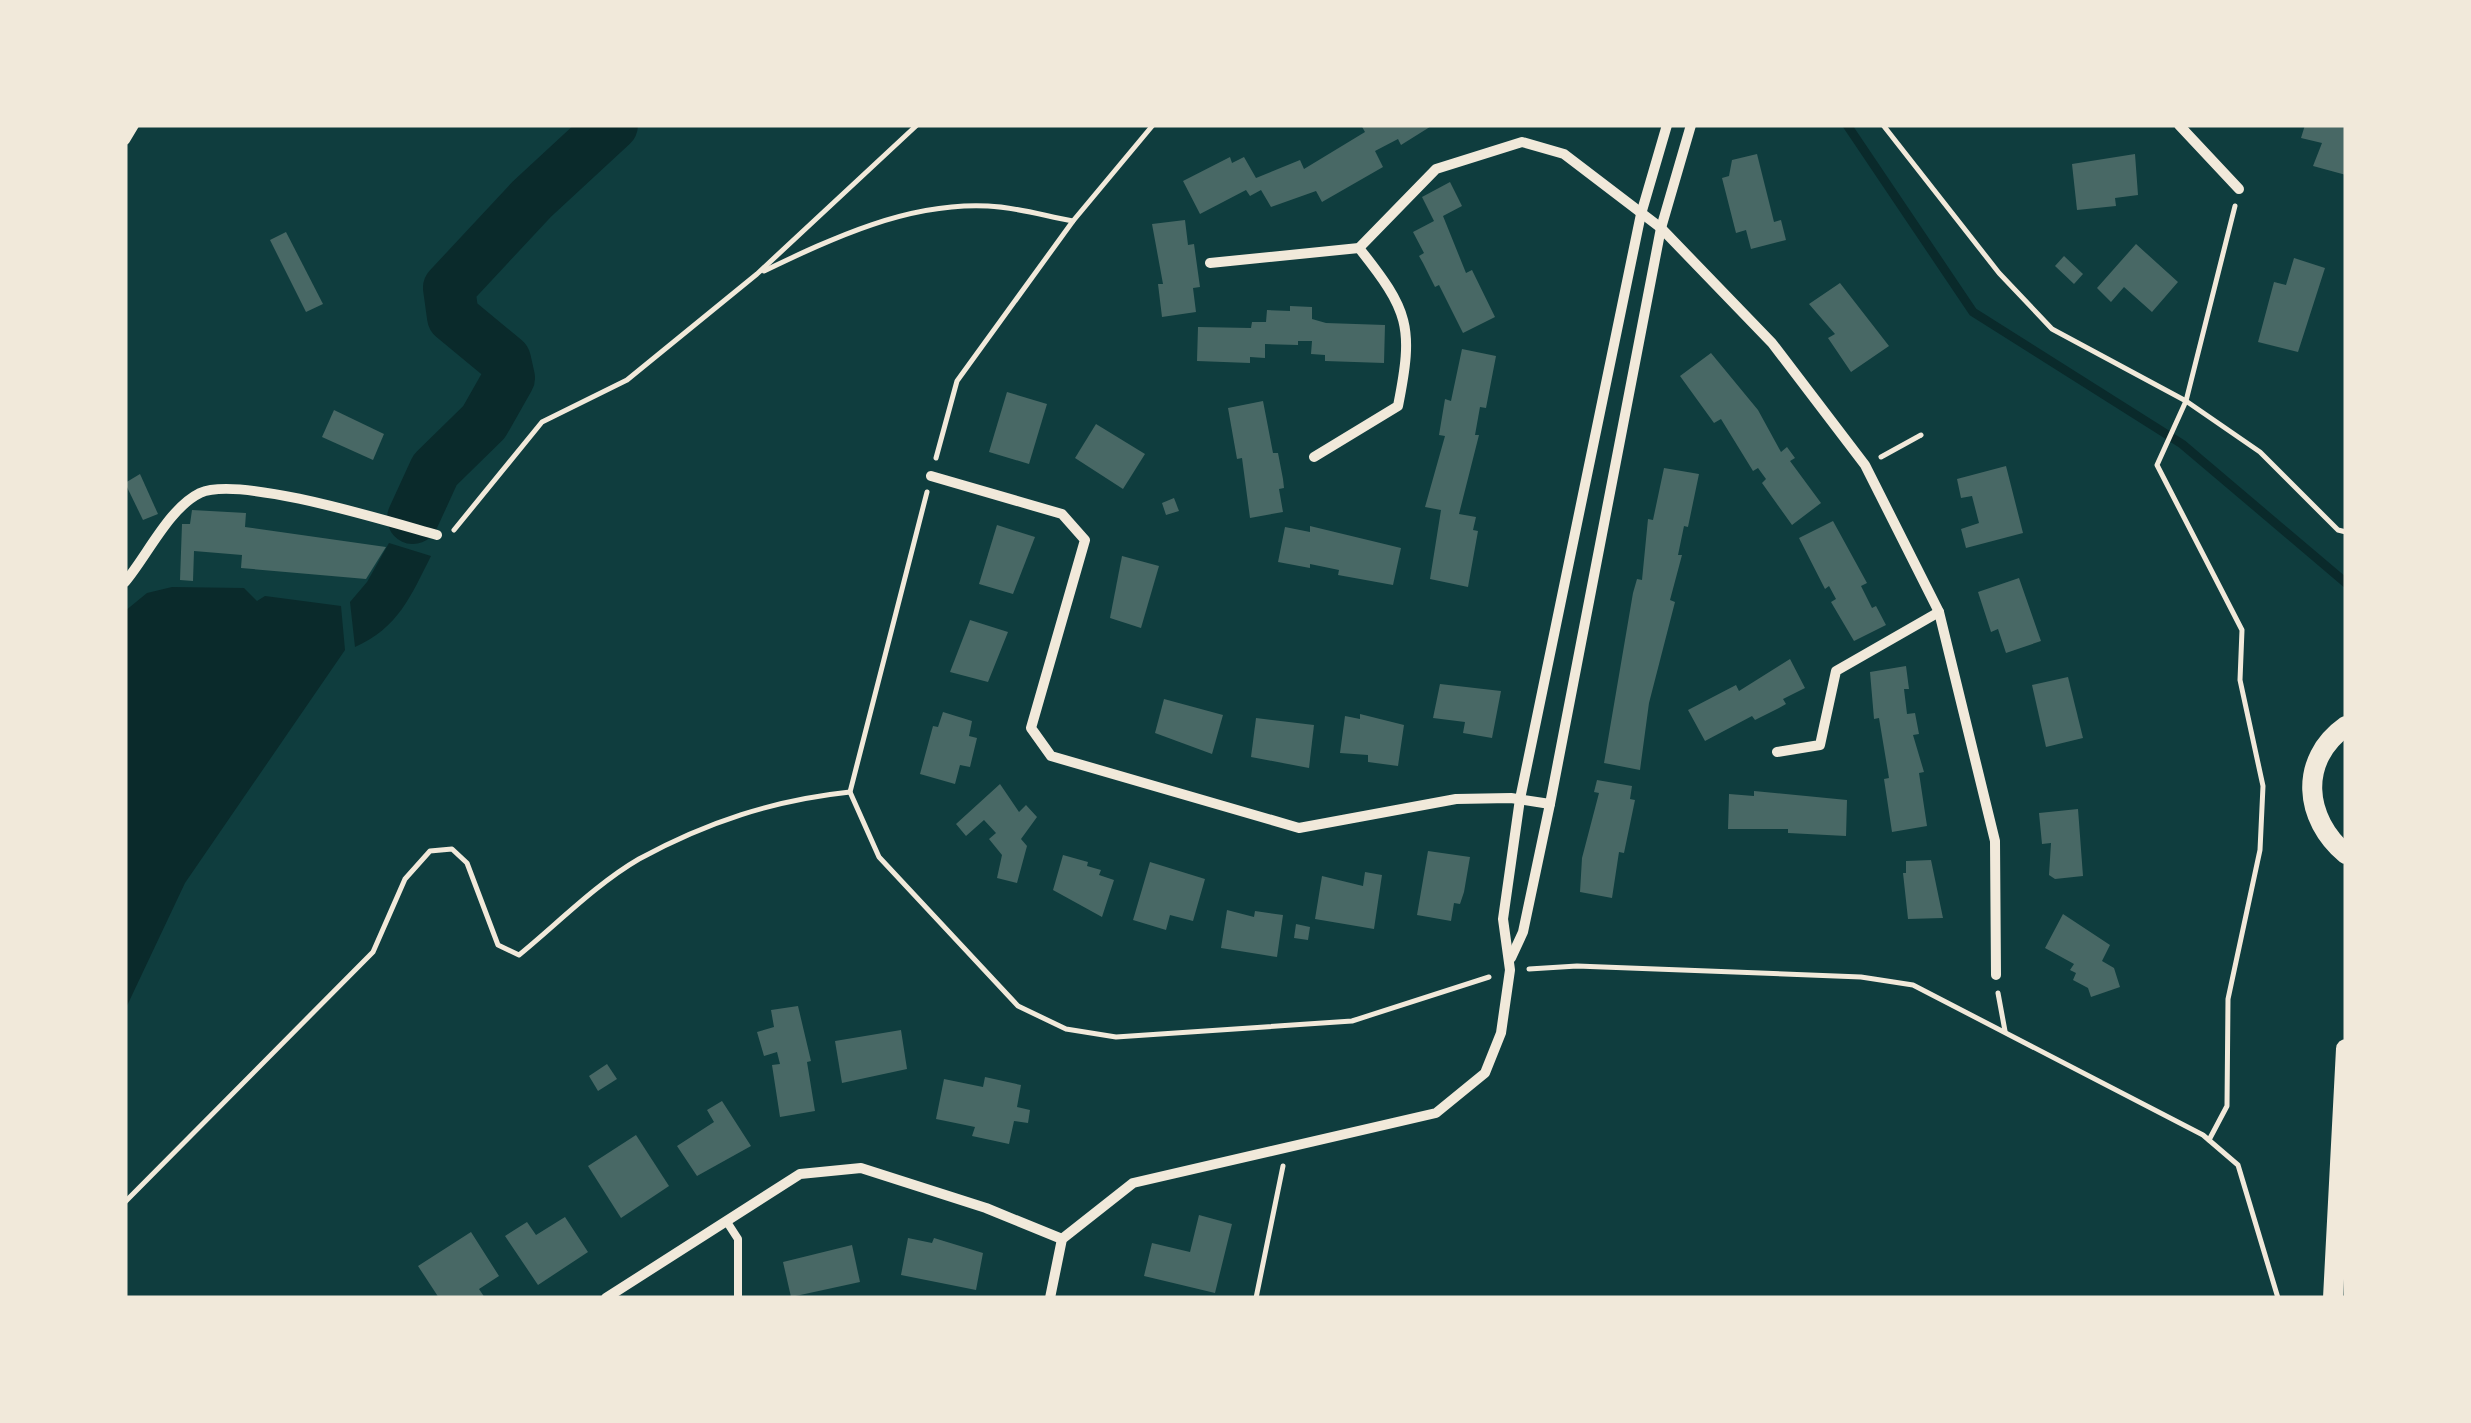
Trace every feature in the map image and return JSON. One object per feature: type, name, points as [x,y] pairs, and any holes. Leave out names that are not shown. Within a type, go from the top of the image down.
[{"type":"main road","points":[[2346,726],[2325,746],[2314,768],[2310,793],[2316,818],[2329,840],[2346,854]]},
{"type":"main road","points":[[2333,1298],[2346,1049]]},
{"type":"street","points":[[125,140],[134,125]]},
{"type":"street","points":[[1511,965],[1502,919],[1520,798],[1641,214],[1667,125]]},
{"type":"street","points":[[1050,1298],[1062,1239],[1133,1183],[1436,1113],[1485,1074],[1501,1033],[1511,965],[1523,932],[1550,804],[1661,228],[1691,125]]},
{"type":"street","points":[[2179,125],[2239,189]]},
{"type":"street","points":[[1210,263],[1359,248],[1436,169],[1522,142],[1564,154],[1661,228],[1772,342],[1865,466],[1938,612],[1967,712],[1995,840],[1996,975]]},
{"type":"street","points":[[1314,457],[1398,406],[1410,347],[1406,330],[1397,296],[1359,248]]},
{"type":"street","points":[[931,476],[1062,514],[1085,540],[1031,728],[1050,756],[1299,828],[1456,799],[1520,798],[1550,804]]},
{"type":"street","points":[[125,582],[186,504],[213,489],[236,488],[279,496],[436,535]]},
{"type":"street","points":[[1777,752],[1820,744],[1836,671],[1938,612]]},
{"type":"street","points":[[606,1298],[800,1174],[861,1168],[986,1208],[1062,1239]]},
{"type":"lane","points":[[727,1222],[738,1240],[738,1298]]},
{"type":"path","points":[[436,535],[453,530],[464,520],[542,422],[627,380],[756,274],[917,125]]},
{"type":"path","points":[[756,274],[850,230],[926,211],[987,206],[1073,221],[1153,125]]},
{"type":"path","points":[[1883,125],[1999,273],[2052,329],[2186,400],[2260,452],[2338,530],[2346,532]]},
{"type":"path","points":[[2210,1140],[2226,1106],[2228,999],[2260,850],[2264,786],[2240,680],[2242,630],[2158,465],[2186,400],[2239,189]]},
{"type":"path","points":[[1865,466],[1922,435]]},
{"type":"path","points":[[125,1202],[373,952],[405,879],[430,851],[452,849],[467,863],[498,945],[519,955],[637,861],[734,815],[791,798],[850,792],[880,857],[1018,1006],[1066,1029],[1116,1037],[1352,1022],[1511,965],[1860,977],[1913,985],[2210,1140],[2238,1164],[2278,1298]]},
{"type":"path","points":[[1996,975],[2005,1032]]},
{"type":"path","points":[[1256,1298],[1286,1148]]},
{"type":"path","points":[[125,1194],[135,1192]]},
{"type":"water","points":[[622,125],[632,125],[619,144],[559,189],[457,290],[458,304],[514,358],[516,375],[506,405],[443,472],[420,522],[413,518],[435,470],[484,422],[509,378],[505,360],[453,317],[449,288],[532,199],[615,138]]},
{"type":"water","points":[[389,543],[431,556],[393,620],[355,647],[350,602],[367,582]]},
{"type":"water","points":[[172,587],[244,588],[257,601],[265,596],[341,606],[345,650],[185,883],[125,1010],[125,611],[147,593]]},
{"type":"building","points":[[1361,125],[1433,125],[1401,145],[1398,139],[1375,151],[1383,167],[1322,202],[1316,191],[1271,207],[1261,190],[1250,196],[1246,190],[1200,214],[1183,181],[1230,157],[1232,163],[1244,157],[1256,178],[1300,160],[1304,169],[1365,132]]},
{"type":"building","points":[[2305,125],[2346,125],[2346,175],[2313,166],[2322,143],[2301,138]]},
{"type":"building","points":[[1757,154],[1774,222],[1781,220],[1786,240],[1751,249],[1746,230],[1736,233],[1722,178],[1729,176],[1732,160]]},
{"type":"building","points":[[2135,154],[2138,195],[2115,198],[2116,206],[2077,210],[2072,164]]},
{"type":"building","points":[[1450,182],[1462,206],[1443,216],[1466,273],[1472,270],[1495,317],[1463,333],[1419,256],[1424,253],[1413,232],[1434,221],[1422,197]]},
{"type":"building","points":[[1185,220],[1188,245],[1194,244],[1200,287],[1193,288],[1196,312],[1162,317],[1158,284],[1163,284],[1152,224]]},
{"type":"building","points":[[286,232],[323,304],[306,312],[270,240]]},
{"type":"building","points":[[2136,244],[2178,282],[2152,312],[2124,287],[2111,302],[2097,288]]},
{"type":"building","points":[[2064,256],[2083,274],[2074,284],[2055,266]]},
{"type":"building","points":[[2294,258],[2325,268],[2298,352],[2258,342],[2274,282],[2286,285]]},
{"type":"building","points":[[1840,283],[1889,346],[1851,372],[1828,338],[1835,334],[1809,304]]},
{"type":"building","points":[[1290,306],[1312,307],[1312,319],[1326,323],[1385,325],[1384,363],[1325,361],[1325,355],[1311,354],[1312,341],[1298,341],[1298,345],[1265,344],[1265,358],[1250,357],[1250,363],[1197,361],[1198,327],[1251,328],[1252,322],[1266,322],[1267,310],[1290,311]]},
{"type":"building","points":[[1462,349],[1496,356],[1486,408],[1480,407],[1475,435],[1479,435],[1459,514],[1476,517],[1473,530],[1478,531],[1468,587],[1430,579],[1441,510],[1425,507],[1445,436],[1439,435],[1445,399],[1451,401]]},
{"type":"building","points":[[1711,353],[1758,410],[1781,452],[1787,447],[1795,458],[1790,461],[1821,503],[1792,525],[1762,483],[1766,479],[1758,468],[1753,471],[1721,419],[1714,423],[1680,376]]},
{"type":"building","points":[[1007,392],[1047,404],[1029,464],[989,452]]},
{"type":"building","points":[[1263,401],[1273,453],[1278,453],[1283,479],[1284,488],[1279,489],[1283,512],[1250,518],[1242,458],[1237,459],[1228,408]]},
{"type":"building","points":[[334,410],[384,434],[373,460],[322,437]]},
{"type":"building","points":[[1096,424],[1145,454],[1123,489],[1075,458]]},
{"type":"building","points":[[2006,466],[2023,533],[1966,548],[1961,529],[1979,523],[1972,496],[1961,498],[1957,479]]},
{"type":"building","points":[[1664,468],[1699,474],[1678,555],[1682,555],[1670,600],[1675,602],[1649,703],[1640,770],[1604,763],[1633,593],[1637,579],[1642,580],[1648,519],[1653,520]]},
{"type":"building","points":[[140,474],[158,514],[143,520],[125,483]]},
{"type":"building","points":[[1174,498],[1179,511],[1166,515],[1162,503]]},
{"type":"building","points":[[192,510],[246,513],[245,527],[386,547],[366,579],[241,568],[242,555],[194,551],[193,581],[180,580],[182,524],[190,524]]},
{"type":"building","points":[[1833,521],[1867,583],[1861,586],[1872,608],[1876,606],[1886,625],[1854,641],[1831,602],[1836,599],[1829,586],[1825,589],[1799,538]]},
{"type":"building","points":[[997,525],[1035,537],[1013,594],[979,584]]},
{"type":"building","points":[[1310,526],[1401,548],[1393,585],[1338,575],[1339,570],[1310,564],[1310,568],[1278,562],[1285,527],[1310,532]]},
{"type":"building","points":[[1122,556],[1159,566],[1141,628],[1110,618]]},
{"type":"building","points":[[2019,578],[2041,641],[2006,653],[1998,629],[1991,632],[1978,592]]},
{"type":"building","points":[[970,620],[1008,632],[988,682],[950,672]]},
{"type":"building","points":[[1790,659],[1805,688],[1783,699],[1786,704],[1779,708],[1755,720],[1752,716],[1705,741],[1688,710],[1736,685],[1739,691]]},
{"type":"building","points":[[1906,666],[1907,714],[1915,713],[1919,734],[1913,735],[1924,772],[1919,773],[1927,826],[1892,832],[1884,779],[1889,778],[1879,718],[1874,719],[1870,672]]},
{"type":"building","points":[[2068,677],[2083,738],[2046,747],[2032,685]]},
{"type":"building","points":[[1440,684],[1501,691],[1492,738],[1463,733],[1465,722],[1433,718]]},
{"type":"building","points":[[1164,699],[1223,715],[1212,754],[1155,733]]},
{"type":"building","points":[[943,712],[972,721],[969,736],[977,738],[970,767],[960,765],[955,784],[920,774],[933,726],[938,727]]},
{"type":"building","points":[[1360,714],[1404,725],[1398,766],[1368,762],[1368,755],[1340,753],[1345,716],[1360,719]]},
{"type":"building","points":[[1256,718],[1314,725],[1309,768],[1251,757]]},
{"type":"building","points":[[1597,780],[1632,786],[1630,799],[1635,800],[1624,853],[1619,852],[1612,898],[1580,892],[1582,858],[1599,793],[1594,792]]},
{"type":"building","points":[[1000,784],[1019,812],[1026,805],[1037,817],[1021,839],[1027,846],[1017,883],[997,878],[1002,855],[989,839],[996,833],[984,820],[966,836],[956,824]]},
{"type":"building","points":[[1754,791],[1847,800],[1846,836],[1788,833],[1788,829],[1728,829],[1729,794],[1754,796]]},
{"type":"building","points":[[2078,809],[2083,876],[2055,879],[2049,875],[2051,843],[2042,844],[2039,813]]},
{"type":"building","points":[[1428,851],[1470,857],[1464,892],[1460,904],[1454,903],[1451,921],[1417,915]]},
{"type":"building","points":[[1063,855],[1088,862],[1087,866],[1101,870],[1099,875],[1114,880],[1102,917],[1053,890]]},
{"type":"building","points":[[1931,860],[1943,918],[1908,919],[1903,873],[1906,861]]},
{"type":"building","points":[[1150,862],[1205,879],[1193,921],[1170,915],[1166,930],[1133,920]]},
{"type":"building","points":[[1365,872],[1382,875],[1374,929],[1315,919],[1322,876],[1363,886]]},
{"type":"building","points":[[1227,910],[1254,917],[1255,911],[1283,915],[1277,957],[1221,948]]},
{"type":"building","points":[[2063,914],[2110,945],[2102,961],[2114,968],[2120,987],[2091,997],[2088,988],[2073,980],[2076,973],[2070,970],[2074,964],[2045,948]]},
{"type":"building","points":[[1296,924],[1310,927],[1308,940],[1294,938]]},
{"type":"building","points":[[798,1006],[811,1061],[807,1062],[815,1111],[780,1117],[772,1065],[780,1064],[777,1052],[764,1056],[757,1032],[774,1027],[771,1010]]},
{"type":"building","points":[[901,1030],[907,1069],[842,1083],[835,1041]]},
{"type":"building","points":[[607,1064],[617,1079],[598,1091],[589,1076]]},
{"type":"building","points":[[985,1077],[1021,1085],[1017,1107],[1030,1110],[1028,1123],[1014,1121],[1009,1144],[972,1136],[975,1127],[936,1119],[944,1079],[983,1087]]},
{"type":"building","points":[[722,1101],[751,1146],[697,1176],[677,1146],[714,1122],[707,1110]]},
{"type":"building","points":[[636,1135],[669,1186],[621,1218],[588,1166]]},
{"type":"building","points":[[1199,1215],[1232,1224],[1215,1293],[1144,1276],[1152,1243],[1190,1252]]},
{"type":"building","points":[[565,1217],[588,1252],[538,1285],[505,1236],[527,1222],[536,1235]]},
{"type":"building","points":[[471,1232],[499,1276],[479,1289],[485,1298],[439,1298],[418,1266]]},
{"type":"building","points":[[908,1238],[932,1243],[934,1238],[983,1253],[976,1290],[901,1275]]},
{"type":"building","points":[[852,1245],[860,1282],[791,1297],[783,1262]]},
{"type":"waterway","points":[[413,518],[435,470],[484,422],[509,378],[505,360],[453,317],[449,288],[532,199],[612,125]]},
{"type":"waterway","points":[[1847,125],[1973,312],[2182,444],[2346,583]]}]
